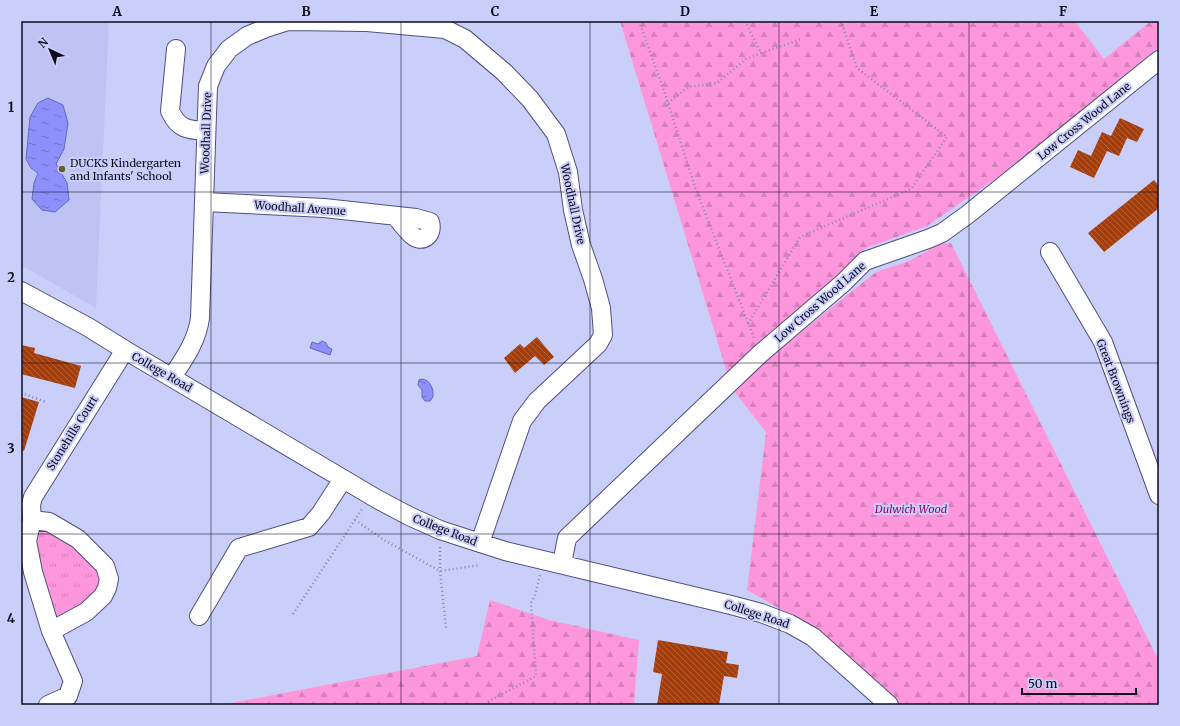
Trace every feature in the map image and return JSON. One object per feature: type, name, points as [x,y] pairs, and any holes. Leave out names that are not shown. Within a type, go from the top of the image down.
[{"type":"street","name":"Woodhall Drive","points":[[172,377],[188,353],[198,331],[200,318],[208,86],[216,66],[229,49],[247,36],[288,21],[367,22],[445,29],[465,39],[504,72],[530,99],[556,134],[568,172],[573,210],[581,245],[601,308],[602,335],[598,344],[537,401],[522,421],[480,543]]},
{"type":"street","points":[[176,49],[170,111],[174,119],[182,127],[191,131],[206,131]]},
{"type":"street","name":"Low Cross Wood Lane","points":[[562,564],[567,538],[760,354],[843,283],[865,261],[942,233],[967,215],[1159,60]]},
{"type":"street","name":"Woodhall Avenue","points":[[204,202],[324,208],[395,216]]},
{"type":"street","name":"Great Brownings","points":[[1050,252],[1103,342],[1159,494]]},
{"type":"street","name":"College Road","points":[[21,291],[88,327],[124,350],[408,516],[440,530],[480,543],[534,558],[731,605],[761,613],[790,624],[813,637],[890,705]]},
{"type":"street","name":"Stonehills Court","points":[[48,705],[68,696],[73,681],[51,631],[33,572],[27,541],[32,520],[32,497],[124,350]]},
{"type":"street","points":[[199,616],[239,548],[309,527],[321,513],[343,479]]},
{"type":"street","points":[[32,520],[49,522],[78,539],[106,566],[109,578],[107,588],[103,596],[86,612],[51,631]]},
{"type":"path","points":[[639,21],[668,103],[695,188],[760,354]]},
{"type":"path","points":[[745,21],[761,53]]},
{"type":"path","points":[[748,324],[800,237],[911,189],[947,137],[857,68],[841,21]]},
{"type":"path","points":[[668,103],[688,87],[717,83],[746,59],[802,39]]},
{"type":"path","points":[[21,393],[46,402]]},
{"type":"path","points":[[293,614],[355,520],[370,494]]},
{"type":"path","points":[[355,520],[384,540],[440,571],[480,565]]},
{"type":"path","points":[[440,530],[440,571],[446,628]]},
{"type":"path","points":[[487,705],[487,702],[536,676],[531,603],[535,595],[540,573]]},
{"type":"shaded area","name":"DUCKS Kindergarten and Infants' School","points":[[21,21],[109,21],[96,308],[21,265]]},
{"type":"green space","points":[[620,21],[1075,21],[1104,59],[1151,21],[1159,21],[1159,47],[1014,166],[927,226],[866,248],[728,376]]},
{"type":"green space","name":"Dulwich Wood","points":[[951,243],[1159,661],[1159,705],[896,705],[812,627],[747,590],[766,432],[733,390],[777,351],[876,272],[909,261],[940,244]]},
{"type":"green space","points":[[48,529],[62,534],[101,572],[103,583],[85,605],[57,619],[54,615],[34,542],[39,534]]},
{"type":"green space","points":[[490,600],[549,620],[639,640],[634,705],[221,705],[477,656]]},
{"type":"water","points":[[48,98],[63,105],[68,123],[64,149],[56,164],[67,183],[69,200],[55,212],[42,210],[32,199],[34,183],[38,173],[31,168],[26,159],[30,117],[38,103]]},
{"type":"water","points":[[322,341],[332,349],[330,355],[310,348],[312,342],[318,344]]},
{"type":"water","points":[[421,379],[427,381],[432,388],[433,397],[430,401],[425,401],[422,397],[422,390],[418,385],[419,380]]},
{"type":"building","points":[[1120,118],[1144,129],[1137,142],[1127,138],[1119,156],[1107,151],[1094,178],[1070,167],[1078,150],[1091,156],[1102,132],[1111,136]]},
{"type":"building","points":[[1154,180],[1159,186],[1159,208],[1104,252],[1088,233]]},
{"type":"building","points":[[537,337],[554,357],[544,365],[535,356],[515,373],[504,358],[520,344],[524,348]]},
{"type":"building","points":[[21,345],[35,348],[34,353],[81,366],[75,388],[21,374]]},
{"type":"building","points":[[21,397],[39,402],[24,451],[21,450]]},
{"type":"building","points":[[658,640],[728,652],[726,663],[739,665],[737,678],[724,676],[719,705],[657,705],[662,674],[653,672]]},
{"type":"place","name":"DUCKS Kindergarten and Infants' School","points":[[62,169]]}]
